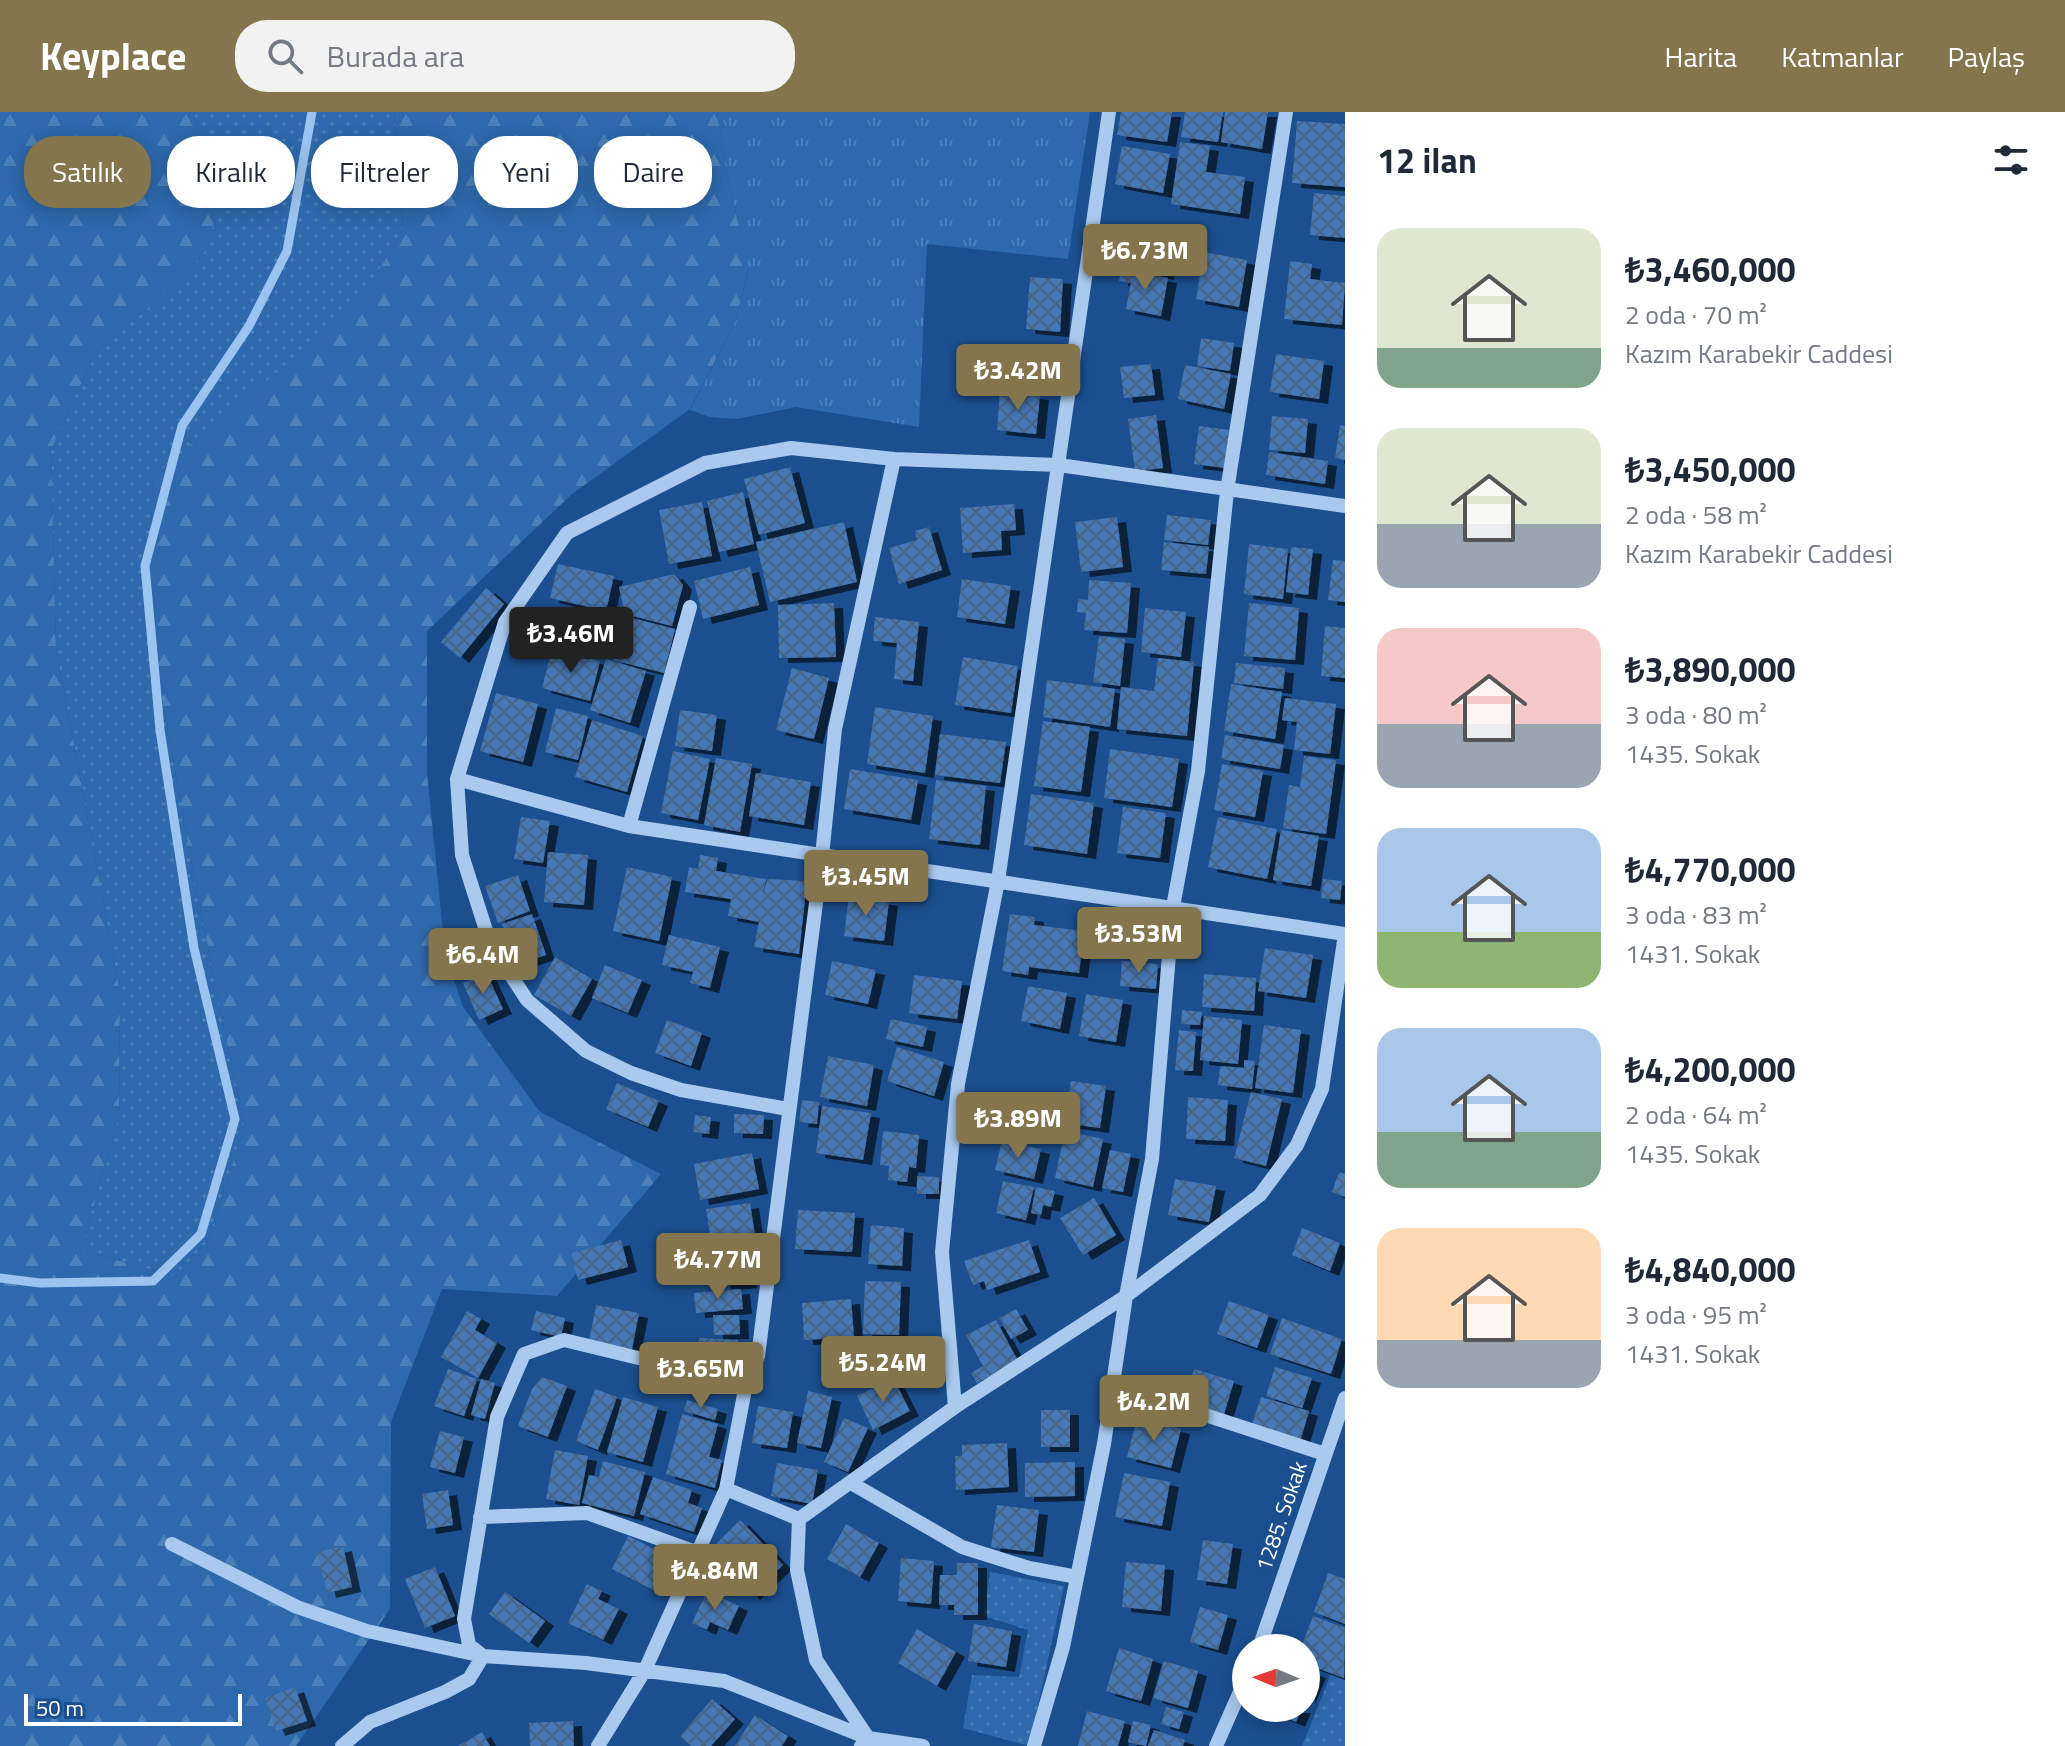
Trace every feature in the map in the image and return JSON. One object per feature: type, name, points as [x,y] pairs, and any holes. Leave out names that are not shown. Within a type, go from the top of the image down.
[{"type":"street","points":[[955,1407],[942,1252],[958,1084],[998,881],[1109,112]]},
{"type":"street","points":[[1034,1746],[1063,1647],[1152,1159],[1173,907],[1198,771],[1227,491],[1286,112]]},
{"type":"street","points":[[788,1109],[681,1090],[631,1073],[586,1051],[527,1000],[490,943],[462,855],[457,779],[505,622],[567,533],[705,463],[791,448],[894,459],[1059,465],[1345,506]]},
{"type":"street","points":[[598,1746],[645,1670],[726,1489],[746,1384],[758,1356],[822,856],[835,729],[894,459]]},
{"type":"street","points":[[629,826],[690,607]]},
{"type":"street","points":[[457,779],[629,826],[1345,934],[1322,1089],[1297,1145],[1260,1195],[1126,1296],[955,1407],[799,1519]]},
{"type":"street","points":[[483,1656],[469,1645],[464,1619],[497,1417],[524,1354],[564,1340],[746,1384]]},
{"type":"street","points":[[1113,1385],[1325,1454]]},
{"type":"street","name":"1285. Sokak","points":[[1264,1634],[1345,1398]]},
{"type":"street","points":[[851,1483],[962,1547],[1029,1568],[1077,1577]]},
{"type":"street","points":[[726,1489],[799,1519]]},
{"type":"street","points":[[480,1517],[587,1513],[699,1553]]},
{"type":"street","points":[[799,1519],[797,1570],[816,1660],[865,1742]]},
{"type":"street","points":[[172,1544],[297,1607],[367,1631],[483,1656],[586,1663],[724,1681],[865,1742],[923,1746]]},
{"type":"street","points":[[342,1746],[370,1722],[469,1679],[483,1656]]},
{"type":"street","points":[[1216,1746],[1232,1710]]},
{"type":"green space","points":[[0,112],[193,112],[201,136],[167,136],[167,208],[214,208],[209,247],[168,292],[96,351],[51,450],[56,648],[120,992],[119,1116],[81,1250],[178,1277],[208,1241],[244,1126],[198,898],[148,621],[153,477],[361,301],[403,229],[401,208],[458,208],[458,136],[396,136],[394,112],[717,112],[727,175],[749,267],[735,323],[690,409],[572,494],[427,631],[427,773],[445,952],[463,1007],[540,1112],[661,1174],[557,1296],[442,1289],[391,1422],[390,1609],[296,1746],[0,1746]]},
{"type":"green space","points":[[193,112],[394,112],[396,136],[311,136],[311,208],[401,208],[403,229],[361,301],[153,478],[148,621],[198,898],[244,1126],[208,1241],[178,1277],[81,1250],[119,1116],[120,992],[56,648],[51,450],[96,351],[168,292],[209,247],[206,208],[295,208],[295,136],[201,136]]},
{"type":"green space","points":[[717,112],[1090,112],[1068,259],[927,244],[919,427],[796,407],[737,419],[710,417],[690,410],[735,323],[749,268],[727,175]]},
{"type":"green space","points":[[990,1572],[1064,1586],[1029,1746],[963,1728],[972,1675],[1019,1677],[1028,1630],[984,1616]]},
{"type":"green space","points":[[1336,1661],[1345,1665],[1345,1746],[1302,1746],[1312,1722],[1320,1722],[1320,1701]]},
{"type":"building","points":[[1121,112],[1172,112],[1167,142],[1117,135]]},
{"type":"building","points":[[1185,112],[1223,112],[1218,142],[1181,137]]},
{"type":"building","points":[[1225,112],[1268,112],[1262,149],[1221,142]]},
{"type":"building","points":[[1297,121],[1345,124],[1345,187],[1292,183]]},
{"type":"building","points":[[1180,142],[1210,146],[1206,172],[1245,177],[1240,214],[1171,204]]},
{"type":"building","points":[[1122,146],[1170,154],[1163,193],[1115,184]]},
{"type":"building","points":[[1314,193],[1345,196],[1345,238],[1310,235]]},
{"type":"building","points":[[1124,235],[1171,244],[1165,275],[1127,268],[1128,259],[1120,257]]},
{"type":"building","points":[[1204,252],[1247,260],[1239,307],[1196,299]]},
{"type":"building","points":[[1290,261],[1312,264],[1310,279],[1345,283],[1342,325],[1284,319]]},
{"type":"building","points":[[1121,270],[1168,278],[1161,316],[1126,309],[1131,283],[1119,281]]},
{"type":"building","points":[[1030,277],[1063,279],[1060,332],[1026,329]]},
{"type":"building","points":[[1201,338],[1234,343],[1230,371],[1197,366]]},
{"type":"building","points":[[1004,348],[1044,352],[1040,391],[1001,386]]},
{"type":"building","points":[[1276,354],[1324,361],[1319,399],[1270,392]]},
{"type":"building","points":[[1151,364],[1155,395],[1124,398],[1120,367]]},
{"type":"building","points":[[1185,365],[1231,374],[1224,409],[1178,399]]},
{"type":"building","points":[[1000,391],[1040,395],[1036,434],[997,430]]},
{"type":"building","points":[[1156,415],[1163,468],[1135,471],[1128,419]]},
{"type":"building","points":[[1272,416],[1308,419],[1305,453],[1269,450]]},
{"type":"building","points":[[1340,425],[1345,426],[1345,460],[1335,458]]},
{"type":"building","points":[[1199,426],[1230,430],[1225,468],[1194,464]]},
{"type":"building","points":[[1269,452],[1328,461],[1325,484],[1266,475]]},
{"type":"building","points":[[790,467],[805,523],[759,535],[744,479]]},
{"type":"building","points":[[743,492],[754,544],[719,552],[707,501]]},
{"type":"building","points":[[702,502],[712,556],[669,564],[659,510]]},
{"type":"building","points":[[1014,504],[1016,530],[1001,531],[1002,550],[963,553],[960,508]]},
{"type":"building","points":[[1167,515],[1211,520],[1208,545],[1164,540]]},
{"type":"building","points":[[1117,517],[1123,567],[1081,572],[1075,522]]},
{"type":"building","points":[[844,522],[857,582],[770,602],[756,542]]},
{"type":"building","points":[[929,527],[942,570],[899,584],[889,548],[917,540],[915,531]]},
{"type":"building","points":[[1164,542],[1209,547],[1206,574],[1161,570]]},
{"type":"building","points":[[1249,544],[1288,549],[1283,599],[1244,594]]},
{"type":"building","points":[[1291,547],[1313,549],[1308,595],[1286,592]]},
{"type":"building","points":[[1333,560],[1345,561],[1345,602],[1328,600]]},
{"type":"building","points":[[558,564],[614,576],[606,611],[550,598]]},
{"type":"building","points":[[750,567],[759,605],[703,619],[694,581]]},
{"type":"building","points":[[674,574],[683,585],[672,626],[625,614],[619,587]]},
{"type":"building","points":[[962,579],[1011,586],[1005,624],[957,617]]},
{"type":"building","points":[[1089,580],[1131,583],[1127,633],[1084,630],[1086,613],[1077,612],[1078,599],[1088,600]]},
{"type":"building","points":[[486,588],[504,604],[460,658],[441,642]]},
{"type":"building","points":[[834,603],[836,657],[779,658],[778,605]]},
{"type":"building","points":[[1249,603],[1299,608],[1295,660],[1244,656]]},
{"type":"building","points":[[568,607],[608,617],[601,648],[561,639]]},
{"type":"building","points":[[1145,608],[1186,612],[1181,657],[1141,652]]},
{"type":"building","points":[[624,616],[675,629],[664,673],[613,660]]},
{"type":"building","points":[[875,617],[919,622],[913,681],[894,679],[897,643],[873,641]]},
{"type":"building","points":[[1325,626],[1345,628],[1345,678],[1321,676]]},
{"type":"building","points":[[1099,636],[1125,639],[1120,686],[1093,682]]},
{"type":"building","points":[[552,649],[600,661],[590,701],[542,688]]},
{"type":"building","points":[[963,657],[1018,666],[1011,713],[955,705]]},
{"type":"building","points":[[1158,658],[1194,662],[1187,736],[1117,729],[1121,687],[1154,691]]},
{"type":"building","points":[[606,659],[646,671],[630,723],[590,710]]},
{"type":"building","points":[[1236,663],[1285,668],[1283,689],[1234,683]]},
{"type":"building","points":[[792,668],[829,678],[814,739],[776,730]]},
{"type":"building","points":[[1047,680],[1115,689],[1110,727],[1043,717]]},
{"type":"building","points":[[1231,684],[1282,692],[1275,739],[1224,731]]},
{"type":"building","points":[[496,693],[538,704],[523,762],[480,751]]},
{"type":"building","points":[[1285,698],[1336,704],[1330,754],[1294,750],[1297,722],[1282,720]]},
{"type":"building","points":[[875,707],[933,716],[925,773],[867,764]]},
{"type":"building","points":[[556,708],[588,716],[578,760],[545,752]]},
{"type":"building","points":[[680,710],[717,715],[712,751],[675,746]]},
{"type":"building","points":[[592,720],[643,736],[627,792],[575,777]]},
{"type":"building","points":[[1043,721],[1090,727],[1081,792],[1034,786]]},
{"type":"building","points":[[940,734],[1006,742],[1000,783],[935,775]]},
{"type":"building","points":[[1225,735],[1284,745],[1280,769],[1221,759]]},
{"type":"building","points":[[1110,749],[1179,759],[1172,807],[1104,798]]},
{"type":"building","points":[[673,751],[710,759],[698,820],[661,813]]},
{"type":"building","points":[[1304,756],[1336,760],[1326,834],[1283,828],[1289,785],[1300,787]]},
{"type":"building","points":[[716,758],[752,764],[740,832],[704,825]]},
{"type":"building","points":[[1222,764],[1263,771],[1255,817],[1214,810]]},
{"type":"building","points":[[850,769],[918,780],[911,820],[844,809]]},
{"type":"building","points":[[756,773],[811,782],[804,825],[749,816]]},
{"type":"building","points":[[936,780],[986,786],[980,845],[929,839]]},
{"type":"building","points":[[1031,794],[1094,803],[1087,854],[1024,845]]},
{"type":"building","points":[[1123,807],[1166,813],[1160,858],[1117,853]]},
{"type":"building","points":[[521,817],[550,821],[543,863],[514,859]]},
{"type":"building","points":[[1218,817],[1277,829],[1267,879],[1208,867]]},
{"type":"building","points":[[1281,830],[1319,836],[1311,886],[1273,880]]},
{"type":"building","points":[[548,852],[588,855],[584,905],[544,902]]},
{"type":"building","points":[[700,855],[718,858],[716,871],[766,879],[762,899],[767,879],[807,881],[799,954],[754,947],[759,922],[728,916],[731,899],[685,892],[689,867],[698,869]]},
{"type":"building","points":[[627,867],[672,877],[659,941],[613,931]]},
{"type":"building","points":[[518,875],[530,911],[498,923],[485,886]]},
{"type":"building","points":[[1323,879],[1342,881],[1340,900],[1321,898]]},
{"type":"building","points":[[849,895],[889,901],[884,941],[844,936]]},
{"type":"building","points":[[532,914],[546,955],[516,965],[502,924]]},
{"type":"building","points":[[1010,914],[1035,917],[1034,925],[1084,931],[1079,973],[1029,967],[1028,975],[1002,971]]},
{"type":"building","points":[[669,935],[720,947],[710,988],[690,983],[693,972],[662,965]]},
{"type":"building","points":[[1265,948],[1313,955],[1306,998],[1258,991]]},
{"type":"building","points":[[555,957],[592,979],[571,1016],[534,995]]},
{"type":"building","points":[[832,961],[876,970],[868,1004],[825,995]]},
{"type":"building","points":[[1122,961],[1158,964],[1156,989],[1120,986]]},
{"type":"building","points":[[605,965],[642,980],[628,1013],[592,998]]},
{"type":"building","points":[[486,972],[503,1009],[479,1020],[463,983]]},
{"type":"building","points":[[1204,974],[1256,978],[1254,1011],[1202,1007]]},
{"type":"building","points":[[914,975],[962,981],[957,1019],[909,1013]]},
{"type":"building","points":[[1028,986],[1067,993],[1060,1029],[1021,1021]]},
{"type":"building","points":[[1086,994],[1123,1000],[1116,1042],[1079,1036]]},
{"type":"building","points":[[1182,1010],[1202,1012],[1200,1025],[1181,1024]]},
{"type":"building","points":[[1204,1016],[1242,1020],[1238,1064],[1200,1060]]},
{"type":"building","points":[[891,1019],[927,1027],[923,1047],[886,1039]]},
{"type":"building","points":[[667,1020],[702,1033],[691,1066],[655,1053]]},
{"type":"building","points":[[1264,1025],[1301,1030],[1293,1093],[1255,1088]]},
{"type":"building","points":[[1179,1030],[1196,1032],[1193,1071],[1175,1070]]},
{"type":"building","points":[[897,1047],[944,1062],[934,1096],[887,1081]]},
{"type":"building","points":[[828,1056],[874,1065],[867,1106],[820,1097]]},
{"type":"building","points":[[1244,1060],[1255,1061],[1252,1089],[1218,1085],[1220,1066],[1244,1068]]},
{"type":"building","points":[[1071,1081],[1106,1086],[1100,1128],[1064,1123]]},
{"type":"building","points":[[617,1083],[659,1101],[648,1127],[606,1109]]},
{"type":"building","points":[[1251,1092],[1282,1099],[1266,1166],[1234,1158]]},
{"type":"building","points":[[1188,1097],[1228,1100],[1225,1141],[1186,1139]]},
{"type":"building","points":[[1017,1098],[1046,1098],[1046,1122],[1018,1123]]},
{"type":"building","points":[[802,1100],[819,1102],[817,1124],[799,1122]]},
{"type":"building","points":[[822,1106],[871,1113],[863,1160],[816,1153]]},
{"type":"building","points":[[734,1114],[764,1115],[763,1134],[734,1133]]},
{"type":"building","points":[[695,1115],[711,1117],[709,1134],[693,1132]]},
{"type":"building","points":[[883,1131],[919,1135],[916,1168],[909,1167],[907,1182],[888,1180],[889,1166],[880,1165]]},
{"type":"building","points":[[1065,1131],[1103,1139],[1093,1187],[1055,1178]]},
{"type":"building","points":[[1002,1141],[1041,1149],[1034,1179],[995,1170]]},
{"type":"building","points":[[1110,1150],[1131,1154],[1123,1192],[1102,1188]]},
{"type":"building","points":[[752,1153],[759,1189],[700,1200],[694,1164]]},
{"type":"building","points":[[1339,1172],[1345,1174],[1345,1197],[1332,1192]]},
{"type":"building","points":[[917,1176],[939,1177],[939,1194],[917,1194]]},
{"type":"building","points":[[1175,1179],[1216,1186],[1209,1222],[1168,1215]]},
{"type":"building","points":[[1003,1181],[1034,1187],[1026,1220],[996,1213]]},
{"type":"building","points":[[1036,1187],[1055,1191],[1051,1207],[1043,1205],[1041,1215],[1031,1213]]},
{"type":"building","points":[[1094,1198],[1116,1235],[1083,1255],[1060,1218]]},
{"type":"building","points":[[750,1203],[756,1242],[712,1248],[706,1209]]},
{"type":"building","points":[[798,1210],[855,1213],[852,1252],[795,1249]]},
{"type":"building","points":[[871,1225],[904,1228],[902,1266],[868,1264]]},
{"type":"building","points":[[1302,1228],[1340,1243],[1330,1271],[1292,1255]]},
{"type":"building","points":[[621,1240],[628,1267],[578,1280],[571,1253]]},
{"type":"building","points":[[1029,1240],[1040,1272],[987,1290],[984,1281],[973,1285],[964,1261]]},
{"type":"building","points":[[746,1254],[748,1283],[722,1286],[719,1256]]},
{"type":"building","points":[[865,1281],[901,1282],[899,1335],[863,1334]]},
{"type":"building","points":[[741,1289],[743,1309],[696,1313],[694,1293]]},
{"type":"building","points":[[851,1299],[854,1337],[804,1340],[802,1303]]},
{"type":"building","points":[[1229,1301],[1269,1315],[1257,1348],[1217,1334]]},
{"type":"building","points":[[596,1305],[639,1313],[632,1349],[589,1341]]},
{"type":"building","points":[[1016,1309],[1028,1330],[1011,1339],[999,1318]]},
{"type":"building","points":[[467,1311],[481,1319],[475,1330],[497,1343],[478,1378],[441,1357]]},
{"type":"building","points":[[536,1311],[565,1318],[561,1337],[531,1330]]},
{"type":"building","points":[[713,1315],[739,1315],[740,1334],[714,1335]]},
{"type":"building","points":[[1282,1318],[1342,1339],[1331,1374],[1270,1354]]},
{"type":"building","points":[[996,1320],[1018,1361],[977,1383],[971,1373],[983,1366],[966,1335]]},
{"type":"building","points":[[699,1338],[738,1340],[737,1367],[697,1366]]},
{"type":"building","points":[[894,1339],[894,1374],[854,1374],[854,1340]]},
{"type":"building","points":[[1275,1367],[1312,1378],[1302,1408],[1266,1396]]},
{"type":"building","points":[[448,1369],[477,1379],[464,1416],[434,1406]]},
{"type":"building","points":[[1194,1369],[1234,1381],[1224,1414],[1184,1402]]},
{"type":"building","points":[[542,1377],[567,1386],[548,1437],[518,1426],[532,1389]]},
{"type":"building","points":[[893,1378],[910,1411],[873,1430],[857,1396]]},
{"type":"building","points":[[481,1379],[495,1383],[485,1419],[471,1415]]},
{"type":"building","points":[[595,1389],[617,1397],[598,1450],[576,1441]]},
{"type":"building","points":[[808,1391],[832,1397],[821,1448],[797,1443]]},
{"type":"building","points":[[623,1397],[658,1407],[643,1462],[607,1452]]},
{"type":"building","points":[[1261,1397],[1309,1411],[1300,1442],[1251,1427]]},
{"type":"building","points":[[687,1400],[718,1409],[715,1420],[684,1411]]},
{"type":"building","points":[[758,1406],[793,1412],[787,1448],[752,1443]]},
{"type":"building","points":[[1041,1410],[1070,1410],[1070,1447],[1041,1447]]},
{"type":"building","points":[[682,1414],[718,1424],[709,1457],[722,1460],[715,1488],[666,1474]]},
{"type":"building","points":[[844,1418],[868,1428],[848,1472],[824,1462]]},
{"type":"building","points":[[1137,1418],[1181,1429],[1171,1468],[1127,1457]]},
{"type":"building","points":[[440,1431],[464,1437],[455,1473],[430,1467]]},
{"type":"building","points":[[1007,1443],[1009,1487],[956,1490],[955,1456],[962,1456],[962,1445]]},
{"type":"building","points":[[555,1450],[588,1456],[579,1505],[546,1499]]},
{"type":"building","points":[[603,1461],[645,1472],[634,1516],[582,1503],[589,1475],[599,1477]]},
{"type":"building","points":[[1075,1462],[1075,1496],[1025,1497],[1025,1463]]},
{"type":"building","points":[[777,1463],[818,1470],[812,1504],[771,1496]]},
{"type":"building","points":[[1124,1473],[1170,1482],[1162,1526],[1115,1517]]},
{"type":"building","points":[[653,1477],[692,1490],[688,1503],[702,1508],[694,1532],[640,1514]]},
{"type":"building","points":[[448,1490],[453,1525],[427,1529],[422,1494]]},
{"type":"building","points":[[997,1505],[1039,1510],[1034,1552],[991,1547]]},
{"type":"building","points":[[740,1520],[783,1565],[751,1595],[725,1567],[719,1573],[708,1561],[720,1549],[716,1544]]},
{"type":"building","points":[[846,1524],[879,1543],[860,1577],[827,1559]]},
{"type":"building","points":[[628,1536],[669,1556],[653,1590],[612,1569]]},
{"type":"building","points":[[1203,1540],[1233,1544],[1227,1584],[1197,1580]]},
{"type":"building","points":[[343,1546],[352,1587],[327,1593],[317,1552]]},
{"type":"building","points":[[901,1558],[934,1561],[931,1604],[898,1601]]},
{"type":"building","points":[[1126,1562],[1165,1565],[1161,1611],[1122,1607]]},
{"type":"building","points":[[957,1563],[978,1563],[978,1615],[954,1615],[954,1605],[939,1605],[940,1575],[957,1575]]},
{"type":"building","points":[[435,1567],[455,1616],[425,1628],[405,1579]]},
{"type":"building","points":[[1328,1573],[1345,1579],[1345,1624],[1314,1612]]},
{"type":"building","points":[[587,1584],[602,1591],[598,1599],[619,1609],[603,1640],[568,1623]]},
{"type":"building","points":[[707,1591],[739,1606],[728,1630],[710,1622],[707,1630],[692,1623]]},
{"type":"building","points":[[505,1592],[545,1621],[529,1643],[489,1614]]},
{"type":"building","points":[[1200,1607],[1228,1615],[1218,1650],[1190,1642]]},
{"type":"building","points":[[1313,1616],[1345,1628],[1344,1678],[1320,1669],[1320,1634],[1306,1634]]},
{"type":"building","points":[[974,1624],[1012,1631],[1006,1667],[968,1661]]},
{"type":"building","points":[[917,1629],[956,1652],[937,1686],[898,1663]]},
{"type":"building","points":[[1119,1648],[1153,1659],[1141,1701],[1106,1691]]},
{"type":"building","points":[[1164,1661],[1198,1671],[1188,1708],[1153,1698]]},
{"type":"building","points":[[295,1687],[307,1721],[276,1731],[265,1698]]},
{"type":"building","points":[[712,1699],[735,1719],[711,1746],[691,1746],[680,1736]]},
{"type":"building","points":[[1166,1707],[1184,1712],[1179,1729],[1161,1724]]},
{"type":"building","points":[[1087,1711],[1125,1721],[1118,1746],[1078,1746]]},
{"type":"building","points":[[755,1715],[788,1736],[782,1746],[735,1746]]},
{"type":"building","points":[[573,1721],[574,1746],[530,1746],[529,1723]]},
{"type":"building","points":[[1133,1721],[1151,1725],[1146,1746],[1128,1742]]},
{"type":"building","points":[[1154,1730],[1185,1740],[1183,1746],[1148,1746]]},
{"type":"building","points":[[482,1732],[490,1746],[458,1746]]},
{"type":"waterway","points":[[0,1278],[40,1283],[153,1281],[201,1234],[235,1119],[194,948],[160,730],[145,566],[182,426],[249,326],[287,251],[312,112]]}]
